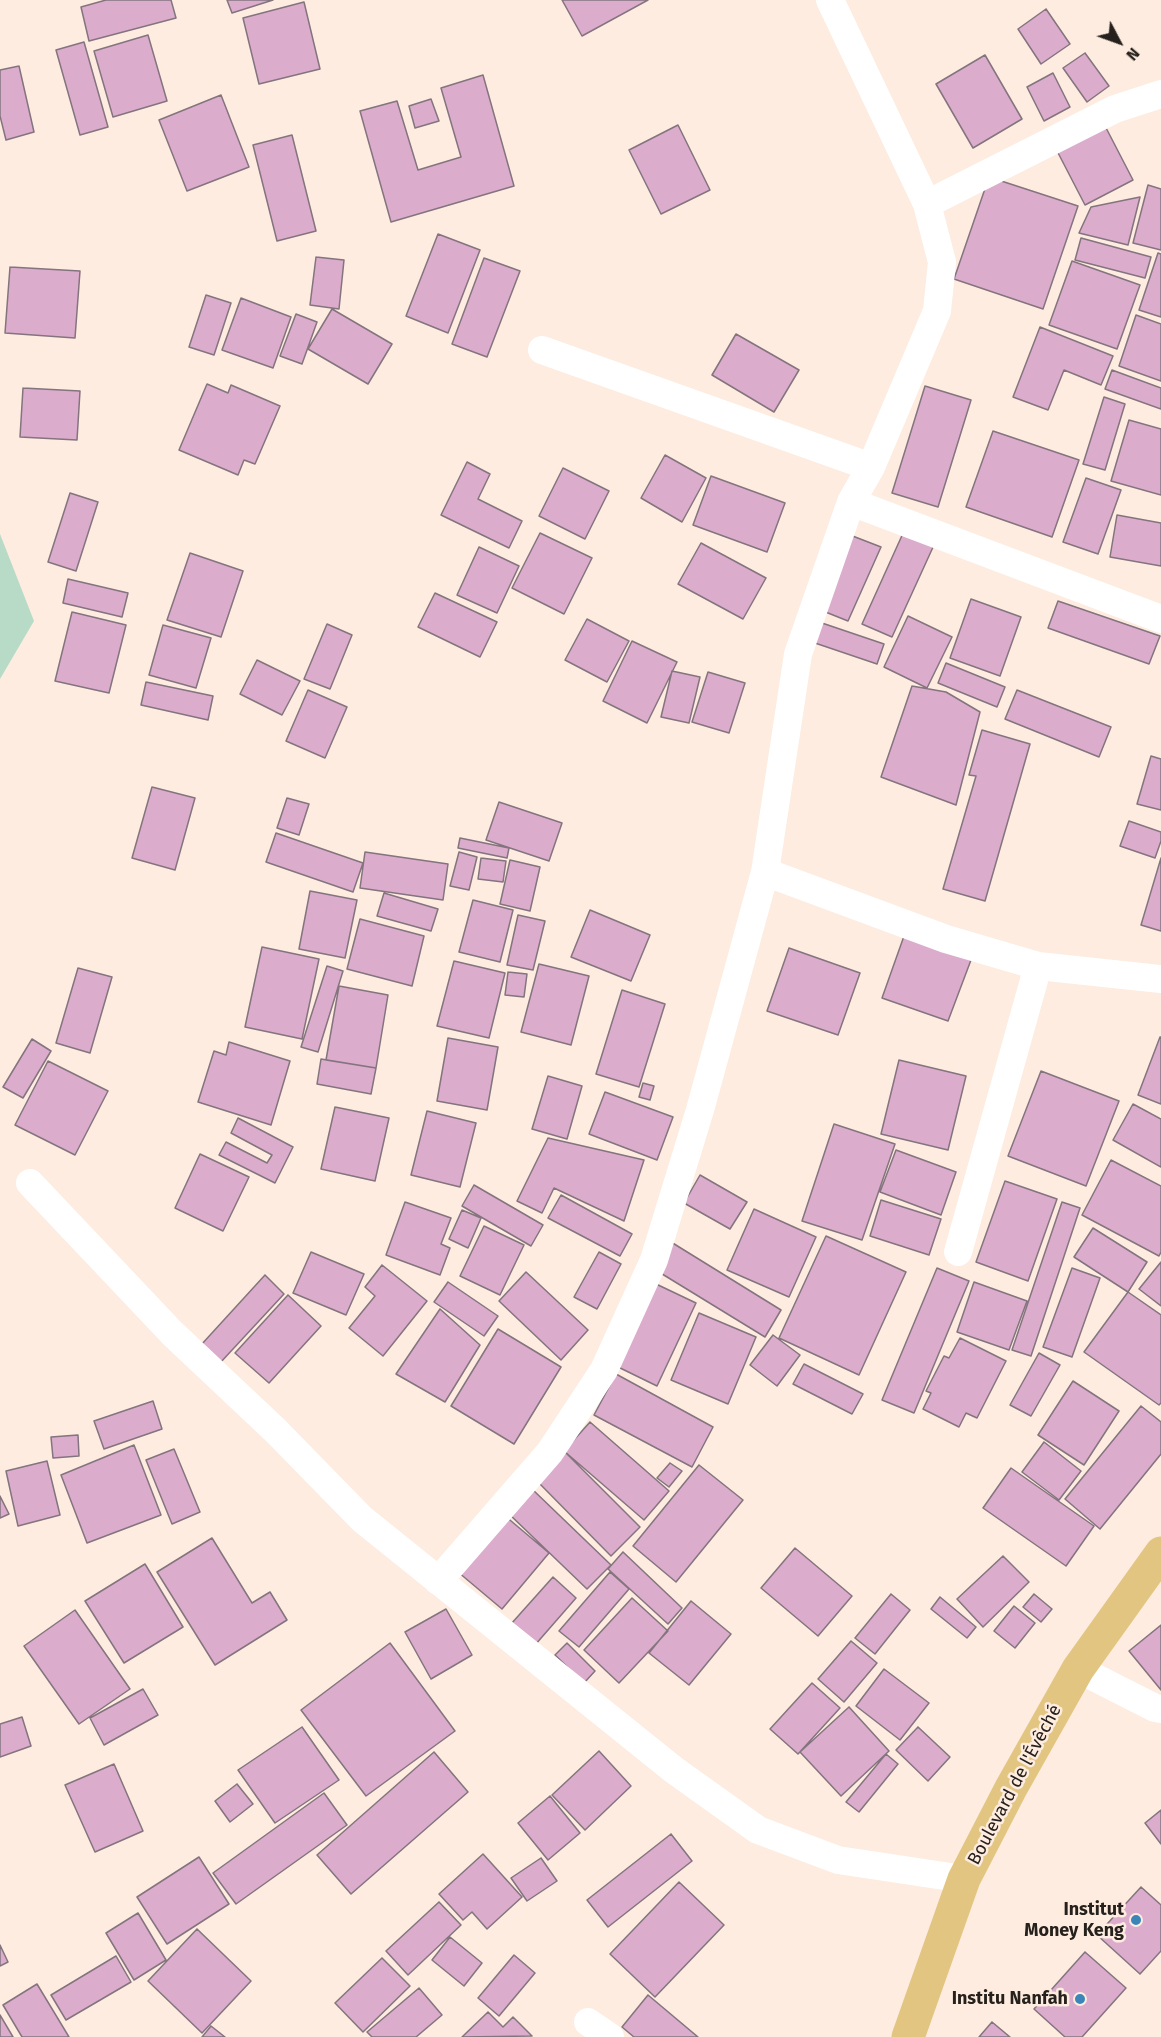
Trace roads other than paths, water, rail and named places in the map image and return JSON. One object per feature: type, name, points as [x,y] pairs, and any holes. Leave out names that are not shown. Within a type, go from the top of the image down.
[{"type":"main road","name":"Boulevard de l'Évêché","points":[[908,2037],[964,1879],[1011,1788],[1078,1669],[1161,1553]]},
{"type":"street","points":[[438,1581],[550,1452],[604,1370],[654,1260],[700,1110],[765,872],[798,654],[852,502],[871,467],[937,311],[942,262],[927,204],[830,0]]},
{"type":"street","points":[[927,204],[1115,109],[1161,94]]},
{"type":"street","points":[[542,350],[871,467]]},
{"type":"street","points":[[852,502],[1161,618]]},
{"type":"street","points":[[765,872],[946,939],[1038,966],[1161,979]]},
{"type":"street","points":[[958,1252],[1038,966]]},
{"type":"street","points":[[30,1183],[172,1333],[276,1431],[362,1519],[674,1770],[758,1830],[838,1860],[964,1879]]},
{"type":"street","points":[[1078,1669],[1161,1709]]},
{"type":"place","name":"Institut Money Keng","points":[[1136,1920]]},
{"type":"place","name":"Institu Nanfah","points":[[1080,1999]]}]
